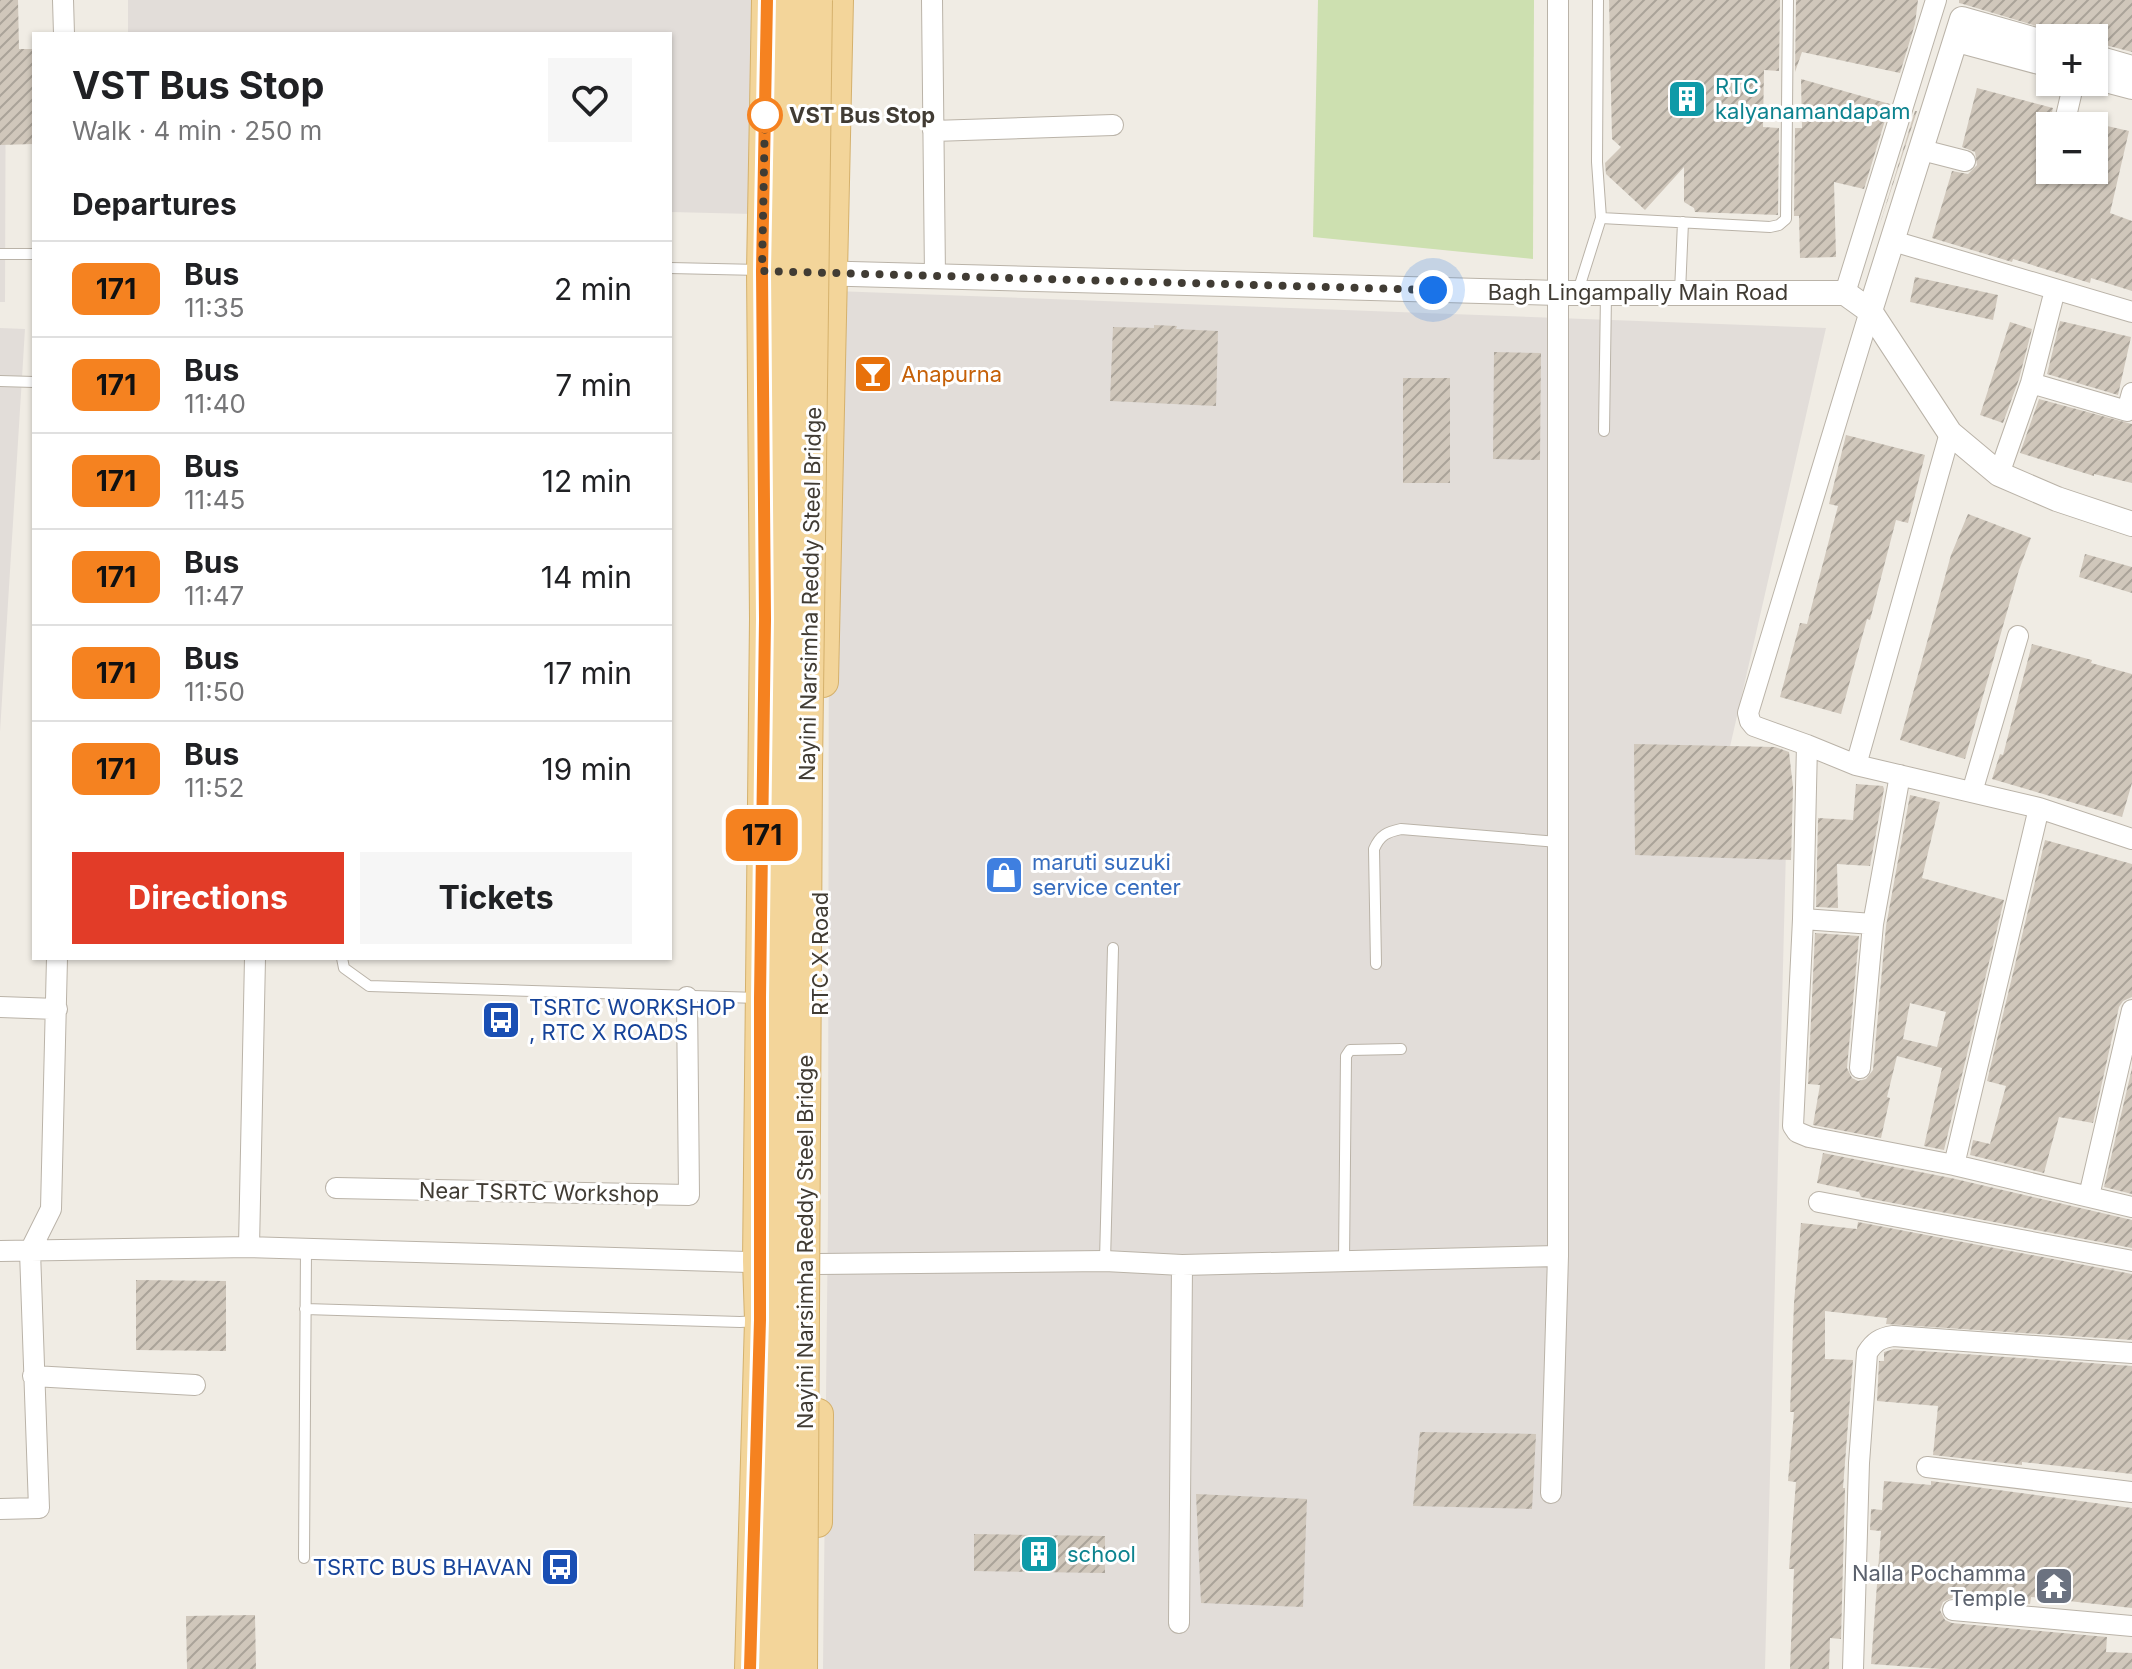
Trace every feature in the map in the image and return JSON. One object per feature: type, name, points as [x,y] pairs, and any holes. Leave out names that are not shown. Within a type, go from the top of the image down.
[{"type":"main road","points":[[750,1669],[760,1320],[758,1261],[765,619],[762,271],[767,0]]},
{"type":"main road","name":"Nayini Narsimha Reddy Steel Bridge","points":[[772,1669],[779,1255],[790,0]]},
{"type":"main road","name":"Nayini Narsimha Reddy Steel Bridge","points":[[802,1669],[807,770],[817,0]]},
{"type":"main road","name":"RTC X Road","points":[[815,1669],[821,768],[838,0]]},
{"type":"street","points":[[63,0],[64,32]]},
{"type":"street","points":[[932,0],[935,277]]},
{"type":"street","points":[[1551,1493],[1558,1256],[1558,842],[1568,293],[1558,0]]},
{"type":"street","points":[[1936,0],[1845,293],[1870,311],[1950,433],[1999,474],[2057,499],[2132,524]]},
{"type":"street","points":[[1962,20],[2036,40]]},
{"type":"street","points":[[1962,20],[2036,58]]},
{"type":"street","points":[[1962,20],[1748,713],[1754,726],[1856,765],[2039,808],[2132,839]]},
{"type":"street","points":[[2108,61],[2132,68]]},
{"type":"street","points":[[2108,81],[2132,87]]},
{"type":"street","points":[[933,131],[1113,125]]},
{"type":"street","points":[[1922,150],[1965,161]]},
{"type":"street","points":[[1893,241],[2132,312]]},
{"type":"street","name":"Bagh Lingampally Main Road","points":[[762,271],[1568,293],[1845,293]]},
{"type":"street","points":[[1999,474],[2031,383],[2055,290]]},
{"type":"street","points":[[2031,383],[2127,411],[2132,393]]},
{"type":"street","points":[[1856,765],[1950,433]]},
{"type":"street","points":[[1972,792],[2018,636]]},
{"type":"street","points":[[1807,745],[1793,1126],[1797,1132],[2132,1207]]},
{"type":"street","points":[[1860,1068],[1873,924],[1900,775]]},
{"type":"street","points":[[1954,1165],[2039,808]]},
{"type":"street","points":[[1803,919],[1873,924]]},
{"type":"street","points":[[0,1509],[39,1508],[30,1251],[51,1209],[57,960]]},
{"type":"street","points":[[249,1247],[255,960]]},
{"type":"street","name":"Near TSRTC Workshop","points":[[336,1188],[689,1195],[687,997]]},
{"type":"street","points":[[0,1007],[57,1009]]},
{"type":"street","points":[[2089,1196],[2132,1010]]},
{"type":"street","points":[[1819,1202],[2132,1261]]},
{"type":"street","points":[[0,1251],[249,1247],[818,1264],[1105,1261],[1182,1265],[1558,1256]]},
{"type":"street","points":[[1179,1623],[1182,1265]]},
{"type":"street","points":[[1853,1669],[1859,1463],[1867,1353],[1872,1344],[1881,1337],[1893,1336],[2132,1353]]},
{"type":"street","points":[[33,1376],[195,1385]]},
{"type":"street","points":[[1927,1467],[2132,1492]]},
{"type":"street","points":[[1953,1610],[2132,1626]]},
{"type":"lane","points":[[1568,293],[1601,218],[1597,162],[1598,0]]},
{"type":"lane","points":[[1601,218],[1770,227],[1786,219],[1788,0]]},
{"type":"lane","points":[[1680,293],[1683,222]]},
{"type":"lane","points":[[0,254],[32,254]]},
{"type":"lane","points":[[672,268],[762,271]]},
{"type":"lane","points":[[1604,431],[1606,293]]},
{"type":"lane","points":[[0,381],[32,382]]},
{"type":"lane","points":[[1376,964],[1374,849],[1387,832],[1401,829],[1558,842]]},
{"type":"lane","points":[[1105,1261],[1113,948]]},
{"type":"lane","points":[[342,960],[344,968],[369,986],[760,998]]},
{"type":"lane","points":[[1344,1261],[1346,1056],[1350,1050],[1401,1049]]},
{"type":"lane","points":[[304,1558],[306,1249]]},
{"type":"lane","points":[[305,1309],[740,1322],[760,1320]]},
{"type":"shaded area","points":[[0,0],[6,0],[5,302],[0,302]]},
{"type":"shaded area","points":[[128,0],[758,0],[753,214],[672,212],[672,32],[128,32]]},
{"type":"shaded area","points":[[835,291],[1826,328],[1729,751],[1788,771],[1765,1669],[823,1669],[828,1217],[829,522]]},
{"type":"shaded area","points":[[0,328],[25,329],[0,732]]},
{"type":"green space","points":[[1318,0],[1534,0],[1533,259],[1313,237]]},
{"type":"building","points":[[0,0],[18,0],[19,49],[32,49],[32,144],[0,145]]},
{"type":"building","name":"RTC kalyanamandapam","points":[[1609,0],[1780,0],[1779,71],[1764,70],[1763,127],[1779,128],[1778,215],[1695,212],[1684,202],[1684,167],[1645,210],[1606,174],[1605,163],[1621,147],[1612,139]]},
{"type":"building","points":[[1796,0],[1918,0],[1915,24],[1900,73],[1802,52],[1795,72]]},
{"type":"building","points":[[1959,0],[2132,0],[2132,52],[2108,46],[2108,24],[2036,26],[1959,3]]},
{"type":"building","points":[[1801,79],[1890,104],[1864,189],[1834,182],[1836,257],[1800,258],[1799,216],[1794,216],[1795,128],[1802,128]]},
{"type":"building","points":[[1977,88],[2053,108],[2052,112],[2036,112],[2036,184],[2108,184],[2108,126],[2129,131],[2110,213],[2132,221],[2132,291],[2091,278],[2090,283],[1932,238],[1952,171],[1968,174],[1977,165],[1975,152],[1962,147]]},
{"type":"building","points":[[1915,111],[1917,111],[1878,230]]},
{"type":"building","points":[[1915,277],[1998,295],[1993,320],[1910,302]]},
{"type":"building","points":[[2060,321],[2131,337],[2118,395],[2047,374]]},
{"type":"building","points":[[2010,322],[2032,329],[2003,423],[1980,415]]},
{"type":"building","points":[[1154,325],[1218,331],[1216,406],[1110,401],[1113,327],[1154,328]]},
{"type":"building","points":[[1494,352],[1541,353],[1540,460],[1493,459]]},
{"type":"building","points":[[1403,378],[1450,378],[1450,483],[1403,483]]},
{"type":"building","points":[[2039,399],[2132,424],[2132,483],[2094,476],[2020,453]]},
{"type":"building","points":[[1846,435],[1925,455],[1908,523],[1896,520],[1841,714],[1780,697],[1800,623],[1807,624],[1838,506],[1829,504]]},
{"type":"building","points":[[1968,514],[2031,538],[1965,759],[1900,740],[1951,555]]},
{"type":"building","points":[[2085,554],[2132,567],[2132,593],[2079,577]]},
{"type":"building","points":[[2032,644],[2132,674],[2132,783],[2122,817],[1992,779],[2000,754],[2003,755]]},
{"type":"building","points":[[1634,744],[1775,747],[1789,752],[1793,787],[1791,860],[1635,855]]},
{"type":"building","points":[[1856,784],[1883,786],[1884,789],[1870,866],[1837,864],[1838,908],[1816,907],[1818,818],[1853,820]]},
{"type":"building","points":[[1910,795],[1940,802],[1922,878],[2004,900],[1944,1150],[1924,1146],[1942,1068],[1897,1056],[1881,1138],[1813,1125],[1820,1085],[1808,1084],[1815,933],[1859,936],[1847,1068],[1852,1078],[1858,1081],[1866,1079],[1873,1070],[1886,926]],"holes":[[[1910,1003],[1946,1012],[1937,1047],[1903,1039]]]},
{"type":"building","points":[[2045,840],[2132,864],[2132,997],[2119,1007],[2093,1123],[2059,1117],[2044,1173],[1970,1155],[1973,1140],[1990,1144],[2006,1086],[1987,1081]]},
{"type":"building","points":[[2132,1068],[2132,1194],[2104,1187]]},
{"type":"building","points":[[1823,1153],[1951,1178],[2132,1220],[2132,1248],[1861,1197],[1859,1192],[1817,1183]]},
{"type":"building","points":[[1858,1222],[2132,1274],[2132,1340],[1886,1324],[1887,1318],[1825,1311],[1825,1359],[1853,1360],[1843,1488],[1841,1639],[1830,1638],[1829,1669],[1790,1669],[1794,1569],[1789,1569],[1796,1482],[1788,1481],[1794,1412],[1790,1412],[1794,1303],[1801,1223],[1857,1229]]},
{"type":"building","points":[[136,1280],[226,1281],[226,1351],[136,1350]]},
{"type":"building","points":[[1894,1349],[2132,1366],[2132,1474],[1933,1455],[1938,1406],[1877,1401],[1879,1361],[1884,1361],[1884,1352]]},
{"type":"building","points":[[1420,1432],[1536,1434],[1532,1509],[1413,1506]]},
{"type":"building","points":[[1884,1481],[1931,1485],[1931,1481],[2132,1508],[2132,1608],[2031,1597],[2030,1604],[1954,1597],[1943,1602],[1940,1610],[1945,1620],[1952,1623],[2107,1637],[2106,1652],[2132,1653],[2132,1669],[1940,1669],[1871,1664],[1881,1531],[1870,1530],[1871,1509],[1882,1510]]},
{"type":"building","points":[[1196,1494],[1307,1499],[1303,1607],[1201,1603]]},
{"type":"building","name":"school","points":[[974,1534],[1105,1536],[1105,1573],[974,1571]]},
{"type":"building","points":[[255,1615],[256,1669],[187,1669],[186,1616]]},
{"type":"bus line","name":"171","points":[[750,1669],[760,1320],[758,1261],[765,619],[762,271],[767,0]]},
{"type":"place","name":"RTC kalyanamandapam","points":[[1687,99]]},
{"type":"place","name":"VST Bus Stop","points":[[765,115]]},
{"type":"place","name":"Anapurna","points":[[873,374]]},
{"type":"place","name":"maruti suzuki service center","points":[[1004,875]]},
{"type":"place","name":"TSRTC WORKSHOP , RTC X ROADS","points":[[501,1020]]},
{"type":"place","name":"school","points":[[1039,1554]]},
{"type":"place","name":"TSRTC BUS BHAVAN","points":[[560,1567]]},
{"type":"place","name":"Nalla Pochamma Temple","points":[[2054,1586]]},
{"type":"route","points":[[765,115],[762,271],[1433,290]]}]
